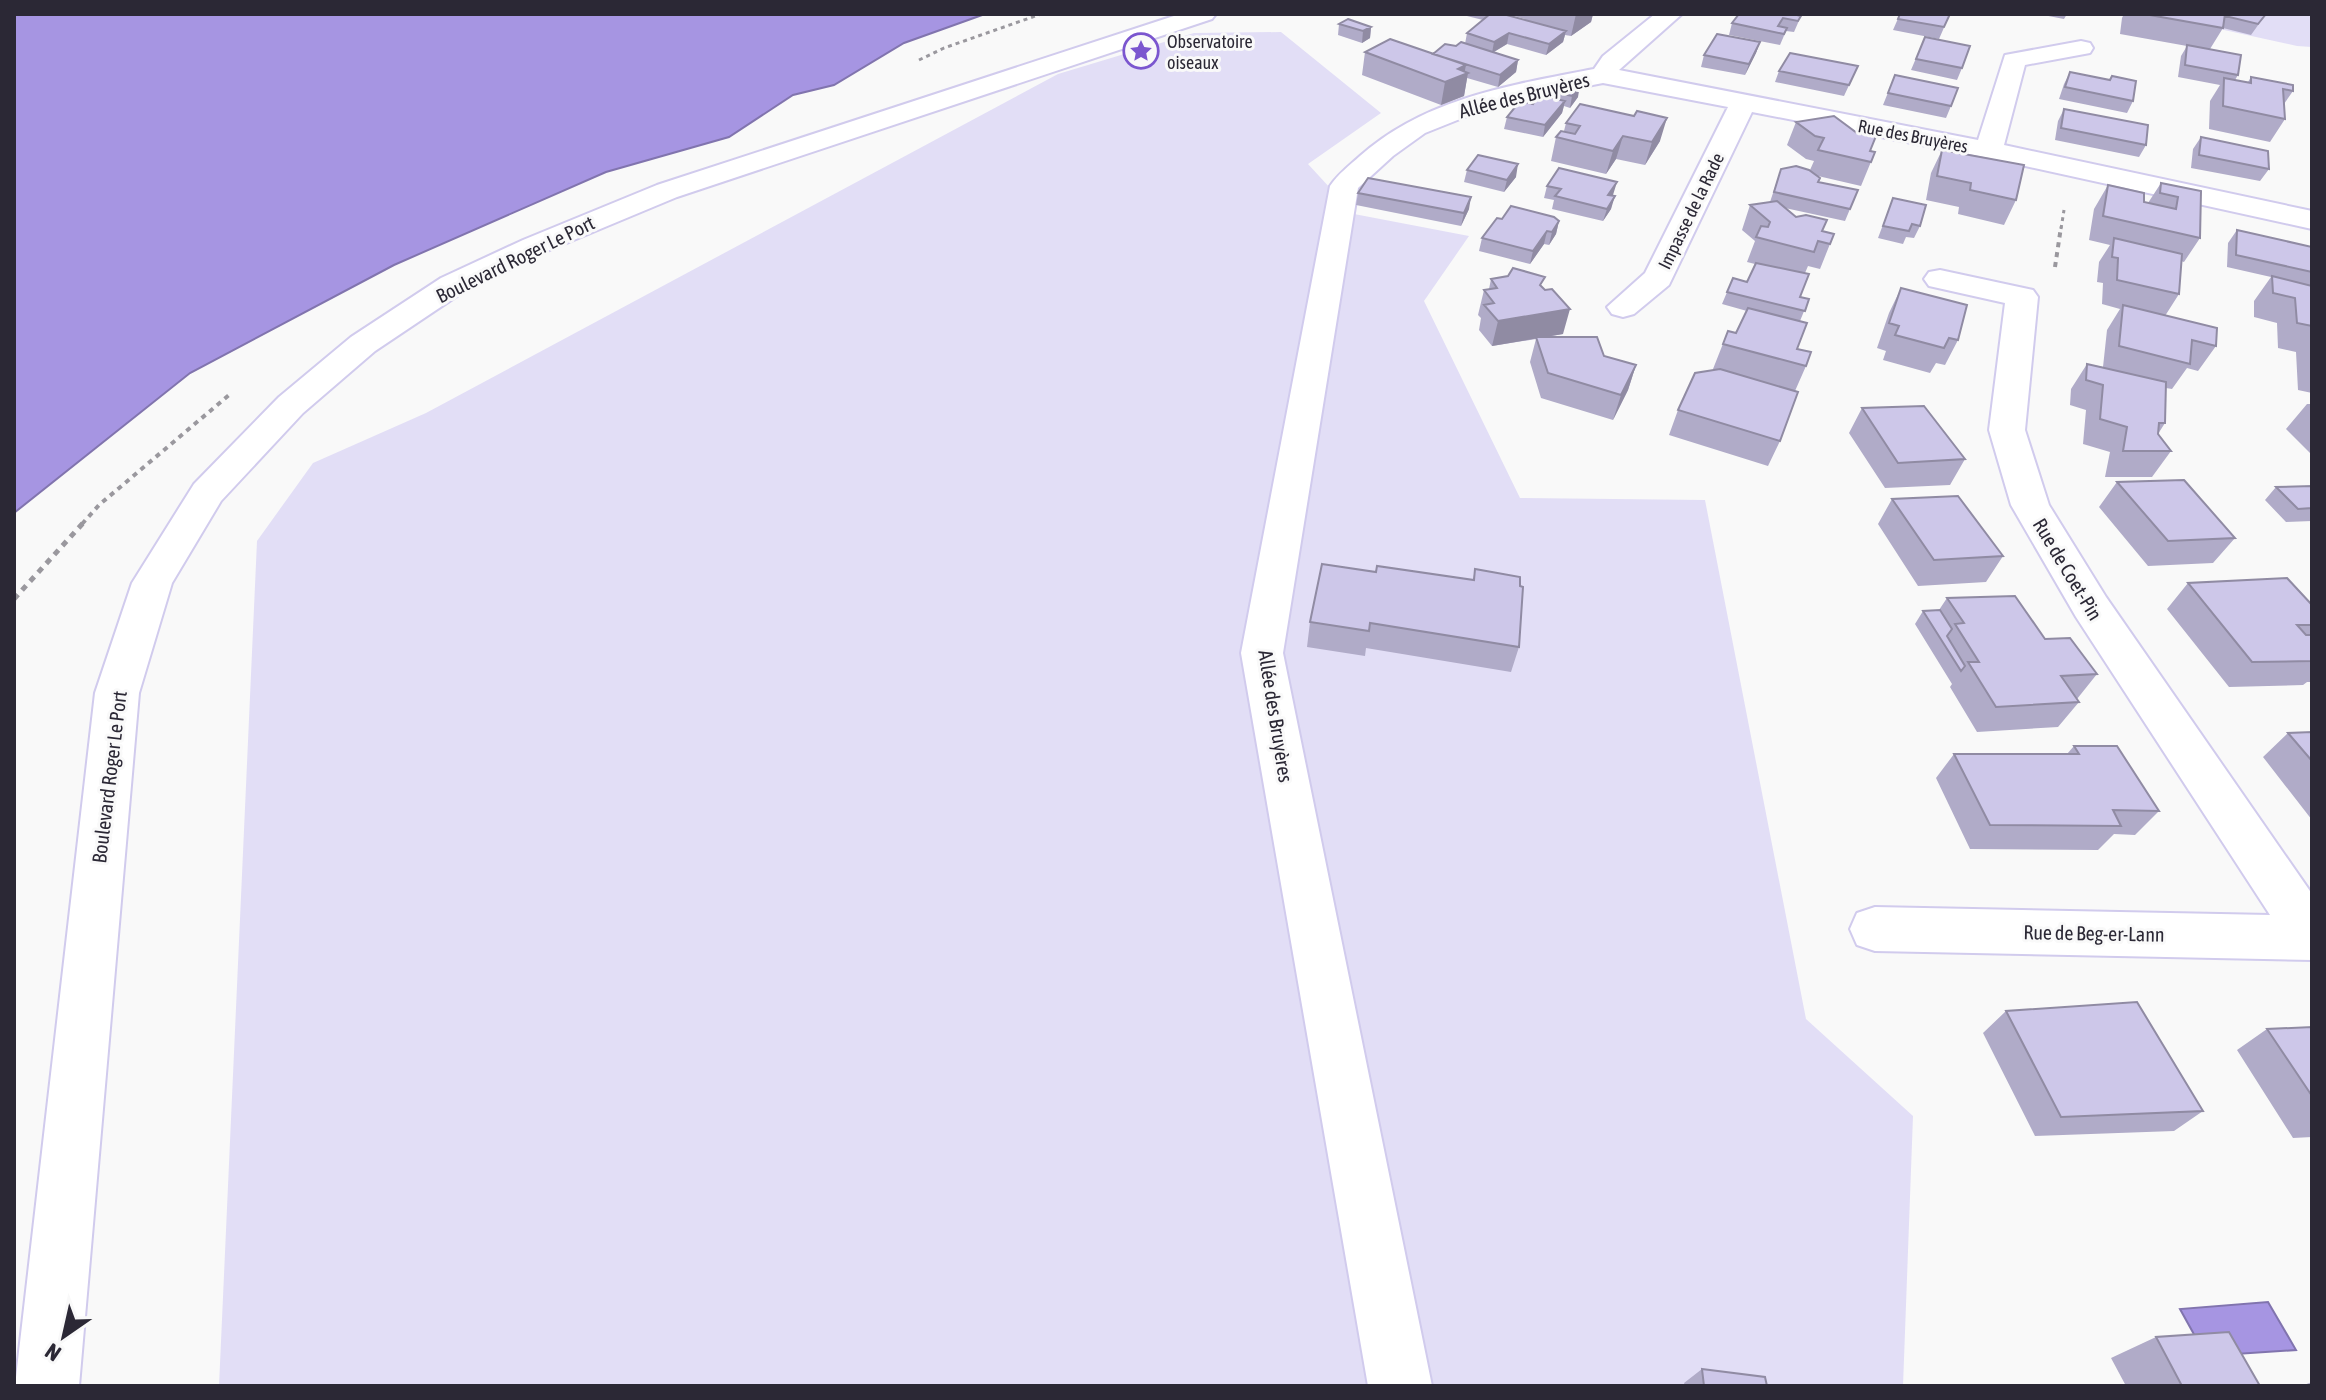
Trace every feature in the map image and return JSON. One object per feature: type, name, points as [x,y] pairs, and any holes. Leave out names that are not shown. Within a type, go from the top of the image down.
[{"type":"street","name":"Boulevard Roger Le Port","points":[[47,1386],[117,693],[152,583],[207,493],[291,405],[363,344],[466,278],[667,191],[1204,14]]},
{"type":"street","points":[[1603,75],[1612,61],[1670,14]]},
{"type":"street","points":[[1989,150],[2014,60],[2081,48]]},
{"type":"street","name":"Rue des Bruyères","points":[[1603,75],[1989,150],[2312,220]]},
{"type":"street","name":"Allée des Bruyères","points":[[1400,1386],[1262,653],[1344,186],[1385,148],[1426,121],[1491,99],[1603,75]]},
{"type":"street","name":"Impasse de la Rade","points":[[1623,307],[1658,278],[1743,103]]},
{"type":"street","points":[[1940,279],[2022,297]]},
{"type":"street","name":"Rue de Coet-Pin","points":[[2022,297],[2007,430],[2030,505],[2091,607],[2312,937]]},
{"type":"street","name":"Rue de Beg-er-Lann","points":[[1875,929],[2312,937]]},
{"type":"path","points":[[2022,297],[2052,282],[2069,184],[2060,165]]},
{"type":"shaded area","points":[[14,14],[985,14],[904,43],[834,85],[793,95],[729,137],[606,172],[394,265],[190,373],[14,513]]},
{"type":"shaded area","points":[[2151,14],[2312,14],[2312,47],[2297,46]]},
{"type":"shaded area","points":[[1281,32],[1381,113],[1308,164],[1354,214],[1469,236],[1424,301],[1520,498],[1705,500],[1806,1019],[1913,1116],[1903,1386],[219,1386],[257,541],[313,463],[426,413],[1058,74],[1194,33]]},
{"type":"shaded area","points":[[2268,1302],[2296,1350],[2206,1356],[2180,1309]]},
{"type":"building","points":[[1490,14],[1503,14],[1566,31],[1549,44],[1509,33],[1494,42],[1467,33]]},
{"type":"building","points":[[1739,14],[1801,16],[1798,21],[1783,18],[1778,26],[1787,28],[1784,34],[1732,23]]},
{"type":"building","points":[[1900,14],[1950,14],[1944,27],[1898,19]]},
{"type":"building","points":[[2144,14],[2225,14],[2223,28]]},
{"type":"building","points":[[2225,14],[2266,14],[2258,24]]},
{"type":"building","points":[[1348,19],[1371,27],[1363,31],[1339,24]]},
{"type":"building","points":[[1717,34],[1760,42],[1749,64],[1704,55]]},
{"type":"building","points":[[1925,37],[1970,46],[1962,68],[1916,59]]},
{"type":"building","points":[[1390,39],[1466,65],[1458,69],[1468,73],[1445,82],[1365,52]]},
{"type":"building","points":[[1461,42],[1518,60],[1500,75],[1433,54],[1445,44],[1456,46]]},
{"type":"building","points":[[2187,45],[2241,55],[2238,75],[2185,65]]},
{"type":"building","points":[[1790,53],[1858,66],[1849,85],[1779,71]]},
{"type":"building","points":[[2070,72],[2110,80],[2112,76],[2136,81],[2133,101],[2065,87]]},
{"type":"building","points":[[1895,75],[1958,88],[1951,106],[1888,93]]},
{"type":"building","points":[[2251,77],[2293,85],[2293,91],[2283,89],[2285,119],[2223,106],[2224,78],[2251,83]]},
{"type":"building","points":[[1566,83],[1580,85],[1572,96],[1558,93]]},
{"type":"building","points":[[1539,95],[1565,101],[1545,125],[1507,117],[1520,101],[1533,104]]},
{"type":"building","points":[[1580,104],[1634,116],[1637,111],[1667,118],[1652,142],[1623,136],[1613,151],[1556,137],[1561,131],[1575,134],[1580,126],[1566,123]]},
{"type":"building","points":[[2064,109],[2148,125],[2146,145],[2061,128]]},
{"type":"building","points":[[1834,116],[1857,133],[1876,136],[1870,151],[1875,152],[1871,162],[1818,150],[1824,138],[1815,136],[1796,122]]},
{"type":"building","points":[[2201,137],[2268,151],[2269,169],[2199,155]]},
{"type":"building","points":[[1942,150],[2024,165],[2016,200],[1970,190],[1971,183],[1937,176]]},
{"type":"building","points":[[1478,155],[1518,164],[1507,180],[1467,170]]},
{"type":"building","points":[[1796,166],[1820,178],[1818,182],[1858,190],[1850,209],[1774,192],[1781,169]]},
{"type":"building","points":[[1559,168],[1617,182],[1608,195],[1615,196],[1607,209],[1555,196],[1561,189],[1547,186]]},
{"type":"building","points":[[1368,178],[1471,197],[1464,213],[1358,193]]},
{"type":"building","points":[[2161,183],[2201,191],[2200,238],[2103,216],[2108,185],[2144,193],[2144,202],[2176,209],[2178,197],[2160,193]]},
{"type":"building","points":[[1893,198],[1926,205],[1920,226],[1912,224],[1909,231],[1883,226]]},
{"type":"building","points":[[1777,201],[1796,217],[1806,215],[1827,220],[1822,231],[1834,234],[1830,244],[1818,241],[1814,252],[1756,237],[1761,226],[1768,227],[1770,222],[1750,205]]},
{"type":"building","points":[[1511,206],[1559,221],[1552,232],[1547,231],[1533,251],[1482,238]]},
{"type":"building","points":[[2237,230],[2312,247],[2312,272],[2236,255]]},
{"type":"building","points":[[2114,238],[2182,254],[2179,294],[2117,280],[2118,258],[2112,257]]},
{"type":"building","points":[[1756,263],[1809,274],[1800,297],[1809,299],[1805,311],[1727,292],[1733,278],[1747,282]]},
{"type":"building","points":[[1513,268],[1545,277],[1540,285],[1545,290],[1552,289],[1570,309],[1498,321],[1484,305],[1494,303],[1484,290],[1497,288],[1491,279],[1508,276]]},
{"type":"building","points":[[2272,276],[2312,286],[2312,326],[2297,323],[2295,298],[2273,293]]},
{"type":"building","points":[[1901,288],[1967,305],[1958,340],[1949,338],[1944,348],[1895,335],[1899,326],[1889,323]]},
{"type":"building","points":[[2123,305],[2217,328],[2216,346],[2192,340],[2190,364],[2119,346]]},
{"type":"building","points":[[1748,308],[1807,323],[1797,349],[1811,352],[1806,366],[1723,344],[1728,331],[1736,333]]},
{"type":"building","points":[[1536,337],[1597,337],[1604,356],[1636,365],[1621,395],[1548,373]]},
{"type":"building","points":[[2087,364],[2166,382],[2165,423],[2159,423],[2158,434],[2171,451],[2123,451],[2127,427],[2100,419],[2103,385],[2086,380]]},
{"type":"building","points":[[1720,369],[1798,392],[1780,441],[1678,410],[1695,373]]},
{"type":"building","points":[[1924,406],[1965,459],[1898,463],[1862,408]]},
{"type":"building","points":[[2184,480],[2235,538],[2168,541],[2117,482]]},
{"type":"building","points":[[2312,486],[2312,508],[2298,509],[2276,487]]},
{"type":"building","points":[[1958,496],[2003,556],[1934,560],[1892,499]]},
{"type":"building","points":[[1322,564],[1376,572],[1377,566],[1474,580],[1475,569],[1520,577],[1520,586],[1523,587],[1519,647],[1370,623],[1369,631],[1310,622]]},
{"type":"building","points":[[2287,578],[2312,605],[2312,625],[2297,625],[2306,635],[2312,635],[2312,661],[2252,662],[2188,583]]},
{"type":"building","points":[[2015,596],[2045,639],[2070,638],[2097,674],[2061,676],[2079,702],[1996,707],[1968,662],[1979,662],[1955,624],[1964,623],[1947,598]]},
{"type":"building","points":[[1940,610],[1952,629],[1947,636],[1965,666],[1961,671],[1923,611]]},
{"type":"building","points":[[2312,732],[2312,761],[2288,733]]},
{"type":"building","points":[[2074,746],[2117,746],[2159,811],[2113,810],[2121,826],[1990,825],[1954,754],[2079,754]]},
{"type":"building","points":[[2137,1002],[2203,1111],[2061,1117],[2006,1011]]},
{"type":"building","points":[[2312,1027],[2312,1096],[2267,1029]]},
{"type":"building","points":[[2229,1332],[2260,1386],[2182,1386],[2156,1337]]},
{"type":"building","points":[[1702,1369],[1765,1377],[1767,1386],[1704,1386]]},
{"type":"place","name":"Observatoire oiseaux","points":[[1141,51]]}]
